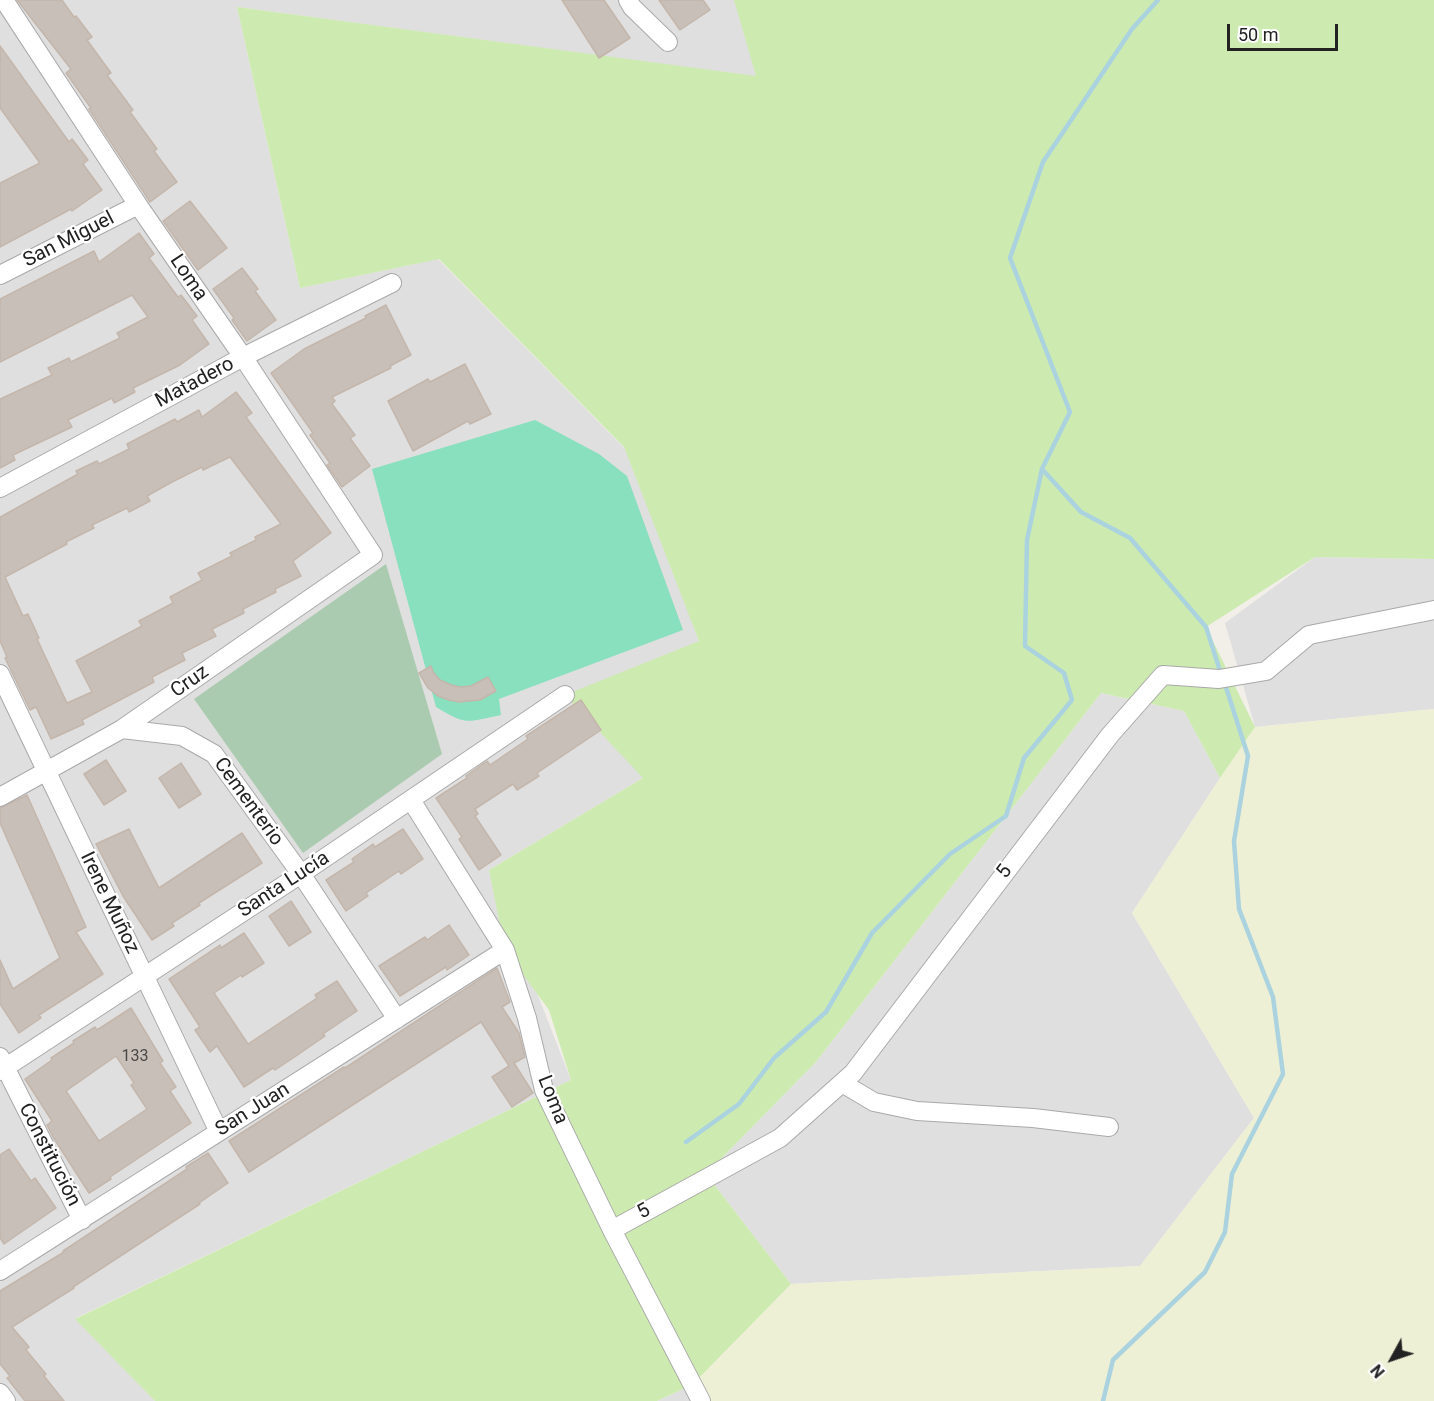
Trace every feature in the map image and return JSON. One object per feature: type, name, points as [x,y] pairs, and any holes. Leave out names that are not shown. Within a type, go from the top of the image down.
[{"type":"street","name":"Loma","points":[[4,0],[7,20],[243,357],[373,555]]},
{"type":"street","points":[[628,0],[632,7],[668,42]]},
{"type":"street","name":"San Miguel","points":[[0,275],[138,205]]},
{"type":"street","name":"Matadero","points":[[0,488],[243,357],[392,283]]},
{"type":"street","name":"Cruz","points":[[0,797],[122,729],[373,555]]},
{"type":"street","name":"5","points":[[612,1230],[780,1138],[853,1073],[1110,735],[1163,675],[1219,679],[1266,671],[1309,635],[1434,610]]},
{"type":"street","name":"Irene Muñoz","points":[[0,674],[219,1132]]},
{"type":"street","name":"Santa Lucía","points":[[2,1065],[301,874],[565,695]]},
{"type":"street","name":"Cementerio","points":[[122,729],[182,736],[214,754],[301,874],[397,1019]]},
{"type":"street","name":"Loma","points":[[411,800],[505,950],[527,1018],[544,1090],[612,1230],[701,1401]]},
{"type":"street","name":"San Juan","points":[[0,1270],[505,950]]},
{"type":"street","name":"Constitución","points":[[2,1065],[82,1220]]},
{"type":"street","points":[[842,1083],[874,1102],[917,1111],[1033,1118],[1109,1127]]},
{"type":"street","points":[[0,1394],[6,1401]]},
{"type":"shaded area","points":[[0,0],[736,0],[757,77],[237,7],[300,288],[438,259],[639,463],[699,642],[643,778],[489,870],[571,1080],[76,1318],[155,1401],[0,1401]]},
{"type":"shaded area","points":[[1315,557],[1434,559],[1434,709],[1255,727],[1225,623]]},
{"type":"shaded area","points":[[1101,693],[1184,711],[1220,778],[1132,913],[1254,1118],[1140,1266],[791,1284],[706,1174],[816,1062]]},
{"type":"shaded area","points":[[692,1385],[700,1401],[657,1401]]},
{"type":"green space","points":[[734,0],[1434,0],[1434,559],[1315,557],[1206,627],[1255,727],[1220,778],[1184,711],[1101,693],[816,1062],[706,1174],[791,1284],[692,1385],[657,1401],[155,1401],[75,1319],[571,1080],[549,1010],[505,950],[489,870],[643,778],[565,695],[699,641],[624,447],[439,259],[300,288],[237,7],[756,76]]},
{"type":"green space","points":[[535,420],[599,454],[627,476],[683,630],[499,699],[501,715],[474,721],[461,720],[436,707],[372,469]]},
{"type":"green space","points":[[386,564],[442,754],[303,853],[194,699]]},
{"type":"green space","points":[[1434,709],[1434,1401],[700,1401],[692,1385],[791,1284],[1140,1266],[1254,1118],[1132,913],[1255,727]]},
{"type":"building","points":[[17,0],[62,0],[92,37],[87,40],[111,73],[107,75],[133,110],[130,112],[157,149],[154,151],[177,182],[150,202],[89,109],[91,108],[66,73],[71,69]]},
{"type":"building","points":[[562,0],[604,0],[630,38],[599,58]]},
{"type":"building","points":[[659,0],[703,0],[710,10],[680,30]]},
{"type":"building","points":[[0,46],[69,142],[72,139],[88,160],[83,164],[102,190],[72,211],[71,209],[0,247],[0,183],[40,163],[0,108]]},
{"type":"building","points":[[190,201],[227,248],[198,270],[163,221]]},
{"type":"building","points":[[139,233],[154,254],[149,258],[178,297],[181,295],[197,316],[192,320],[209,344],[180,365],[133,388],[135,392],[114,403],[112,398],[68,420],[72,427],[13,455],[15,460],[0,468],[0,399],[52,375],[48,368],[69,358],[71,362],[120,338],[117,333],[148,317],[132,295],[0,362],[0,299],[94,251],[99,262]]},
{"type":"building","points":[[242,268],[258,289],[255,291],[276,320],[247,341],[213,289]]},
{"type":"building","points":[[386,305],[411,355],[390,366],[391,368],[332,397],[335,401],[332,404],[355,435],[350,438],[370,466],[342,487],[327,465],[330,463],[310,435],[313,433],[271,373],[304,349],[366,318],[365,316]]},
{"type":"building","points":[[465,364],[491,414],[470,424],[468,421],[413,451],[388,401],[428,379],[430,382]]},
{"type":"building","points":[[236,392],[252,413],[246,417],[331,533],[293,561],[301,576],[243,609],[244,613],[212,629],[216,636],[182,653],[185,660],[152,677],[154,682],[82,720],[84,724],[51,739],[36,707],[30,710],[5,658],[7,657],[0,641],[0,517],[78,474],[76,471],[97,461],[99,464],[129,449],[127,444],[175,419],[177,422],[199,410],[202,417]],"holes":[[[230,457],[281,524],[230,553],[232,556],[198,573],[202,580],[170,597],[173,603],[139,621],[142,626],[76,661],[92,692],[67,703],[28,614],[23,616],[5,577],[94,528],[92,525],[127,508],[129,512],[150,501],[147,496],[172,482],[202,467],[203,470]]]},
{"type":"building","points":[[431,666],[440,680],[451,685],[471,686],[488,677],[496,691],[480,700],[459,702],[438,696],[428,688],[419,673]]},
{"type":"building","points":[[581,700],[601,730],[537,773],[539,776],[517,790],[513,784],[475,809],[478,814],[475,816],[501,855],[479,870],[459,839],[462,837],[436,798],[467,778],[466,776],[487,761],[490,765],[528,739],[526,736]]},
{"type":"building","points":[[106,760],[126,791],[104,805],[84,774]]},
{"type":"building","points":[[181,763],[201,794],[179,808],[159,778]]},
{"type":"building","points":[[27,795],[86,927],[76,932],[103,974],[39,1015],[41,1018],[19,1033],[0,1004],[0,960],[13,989],[60,958],[0,823],[0,808]]},
{"type":"building","points":[[129,829],[159,888],[242,833],[262,863],[199,903],[200,905],[172,923],[174,926],[152,940],[123,896],[96,844]]},
{"type":"building","points":[[403,829],[423,859],[401,874],[399,871],[366,893],[368,896],[346,911],[326,880],[354,862],[352,859],[373,844],[375,847]]},
{"type":"building","points":[[291,901],[311,932],[289,946],[269,916]]},
{"type":"building","points":[[449,925],[469,955],[400,996],[379,966],[425,937],[427,940]]},
{"type":"building","points":[[244,933],[264,963],[214,993],[248,1044],[317,998],[315,995],[337,981],[357,1011],[296,1056],[244,1087],[217,1046],[210,1052],[195,1030],[200,1027],[169,979],[220,945],[221,948]]},
{"type":"building","points":[[497,968],[510,1002],[502,1007],[519,1033],[525,1057],[514,1063],[533,1093],[512,1107],[492,1077],[509,1066],[481,1022],[249,1172],[229,1141]]},
{"type":"building","points":[[131,1008],[163,1061],[160,1063],[176,1087],[170,1091],[191,1123],[89,1193],[53,1137],[47,1125],[52,1121],[25,1079],[74,1043],[73,1041],[95,1027],[97,1030]],"holes":[[[116,1056],[134,1083],[131,1085],[147,1109],[99,1141],[66,1091]]]},
{"type":"building","points":[[9,1149],[31,1181],[35,1178],[56,1208],[4,1244],[0,1238],[0,1155]]},
{"type":"building","points":[[208,1153],[228,1183],[74,1288],[12,1327],[29,1347],[26,1350],[64,1401],[25,1401],[7,1378],[10,1376],[0,1364],[0,1291],[64,1252]]},
{"type":"waterway","points":[[686,1142],[739,1104],[774,1058],[826,1012],[872,933],[950,854],[1006,816],[1024,758],[1072,700],[1064,673],[1025,646],[1027,540],[1042,469],[1070,412],[1010,258],[1043,162],[1132,29],[1158,0]]},
{"type":"waterway","points":[[1042,469],[1081,512],[1130,538],[1206,627],[1221,674]]},
{"type":"waterway","points":[[1103,1401],[1113,1360],[1205,1272],[1225,1232],[1232,1174],[1283,1074],[1273,997],[1239,909],[1234,841],[1248,756],[1224,681]]}]
